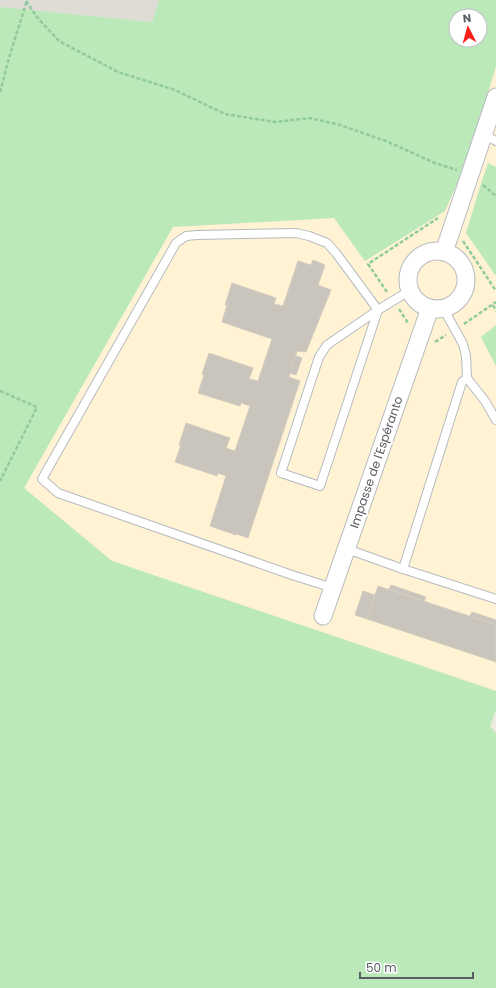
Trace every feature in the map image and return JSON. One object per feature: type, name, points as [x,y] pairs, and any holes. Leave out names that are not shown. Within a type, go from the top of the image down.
[{"type":"street","points":[[444,252],[470,174],[490,138],[496,97]]},
{"type":"street","points":[[435,251],[444,252],[453,256],[460,263],[465,272],[466,282],[463,292],[458,301],[449,306],[436,308],[421,305],[414,299],[410,291],[407,282],[408,273],[412,264],[426,253],[435,251]]},
{"type":"street","name":"Impasse de l'Espéranto","points":[[323,616],[419,339],[436,308]]},
{"type":"lane","points":[[333,588],[58,493],[42,479],[176,243],[186,236],[296,233],[308,236],[326,243],[336,253],[378,310]]},
{"type":"lane","points":[[378,310],[320,486],[281,473],[319,357],[327,345],[378,310],[393,300],[410,291]]},
{"type":"lane","points":[[436,308],[455,329],[463,344],[466,356],[467,378],[485,401],[496,420]]},
{"type":"lane","points":[[403,569],[462,382],[467,378]]},
{"type":"lane","points":[[347,549],[496,599]]},
{"type":"path","points":[[0,92],[27,0]]},
{"type":"path","points":[[27,0],[37,17],[59,41],[118,72],[175,90],[225,114],[275,122],[310,118],[340,125],[379,139],[435,163],[470,174]]},
{"type":"path","points":[[496,291],[445,214],[368,264],[419,339],[427,348],[496,302]]},
{"type":"path","points":[[493,305],[496,311]]},
{"type":"path","points":[[0,391],[37,407],[0,481]]},
{"type":"shaded area","points":[[0,0],[159,0],[152,22],[0,7]]},
{"type":"shaded area","points":[[496,66],[496,167],[488,163],[466,233],[496,276],[496,325],[481,337],[496,366],[496,691],[112,561],[24,488],[173,227],[334,218],[365,261],[445,211],[470,154]]},
{"type":"green space","points":[[159,0],[496,0],[496,66],[470,154],[445,211],[365,261],[334,218],[173,227],[24,488],[112,561],[496,691],[496,710],[490,726],[496,733],[496,988],[0,988],[0,7],[152,22]]},
{"type":"green space","points":[[488,163],[496,167],[496,276],[466,233]]},
{"type":"green space","points":[[496,325],[496,366],[481,337]]},
{"type":"building","points":[[313,260],[325,265],[318,285],[331,290],[306,352],[297,351],[289,377],[300,381],[248,538],[237,534],[236,535],[210,526],[226,476],[218,473],[217,476],[175,462],[181,445],[179,445],[186,423],[230,438],[226,448],[235,451],[250,406],[241,403],[240,406],[198,393],[204,375],[202,374],[209,353],[253,368],[249,379],[258,381],[272,339],[222,322],[227,305],[225,305],[232,283],[276,298],[274,304],[283,306],[298,261],[311,265]]},
{"type":"building","points":[[296,356],[302,358],[296,375],[290,373]]},
{"type":"building","points":[[391,585],[426,597],[424,601],[389,589]]},
{"type":"building","points":[[378,586],[496,625],[496,662],[367,619]]},
{"type":"building","points":[[363,591],[375,595],[367,619],[355,615]]},
{"type":"building","points":[[472,612],[496,620],[496,625],[470,616]]}]
